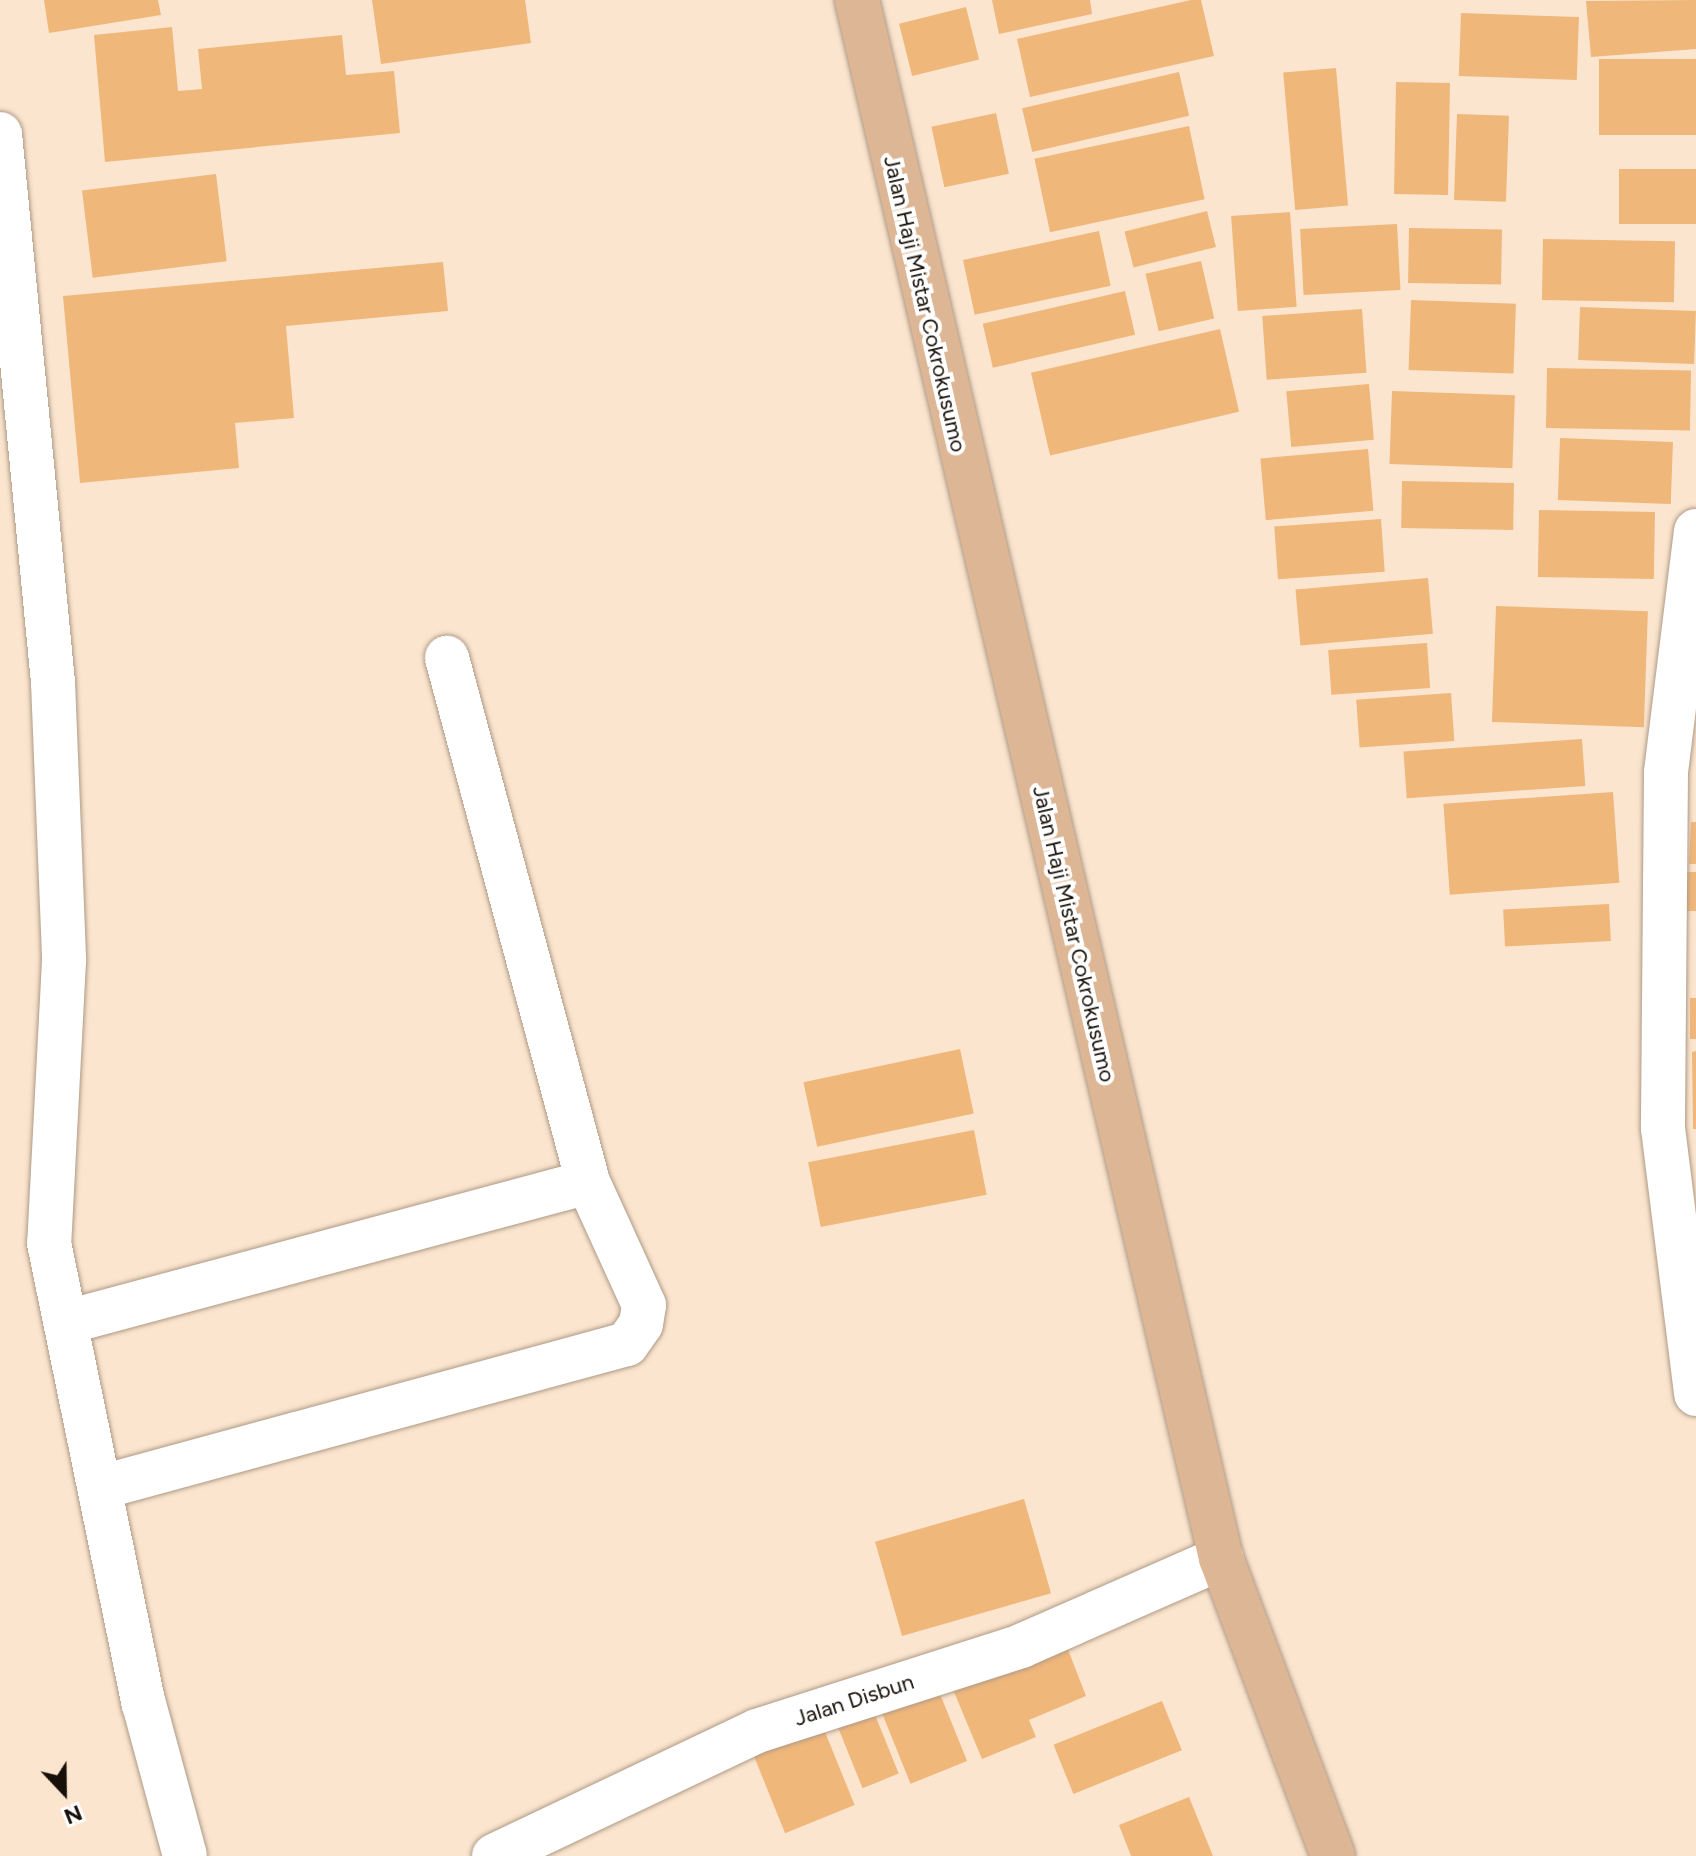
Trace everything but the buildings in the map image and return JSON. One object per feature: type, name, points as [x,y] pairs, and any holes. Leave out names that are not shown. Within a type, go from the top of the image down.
[{"type":"main road","name":"Jalan Haji Mistar Cokrokusumo","points":[[857,0],[1221,1558],[1333,1856]]},
{"type":"street","points":[[0,134],[53,682],[64,961],[49,1243],[102,1487],[144,1704],[185,1856]]},
{"type":"street","points":[[1696,531],[1666,773],[1663,1128],[1696,1394]]},
{"type":"street","points":[[102,1487],[627,1344],[641,1324],[644,1305],[588,1182],[447,658]]},
{"type":"street","points":[[67,1322],[588,1182]]},
{"type":"street","name":"Jalan Disbun","points":[[494,1856],[757,1731],[1021,1646],[1221,1558]]}]
